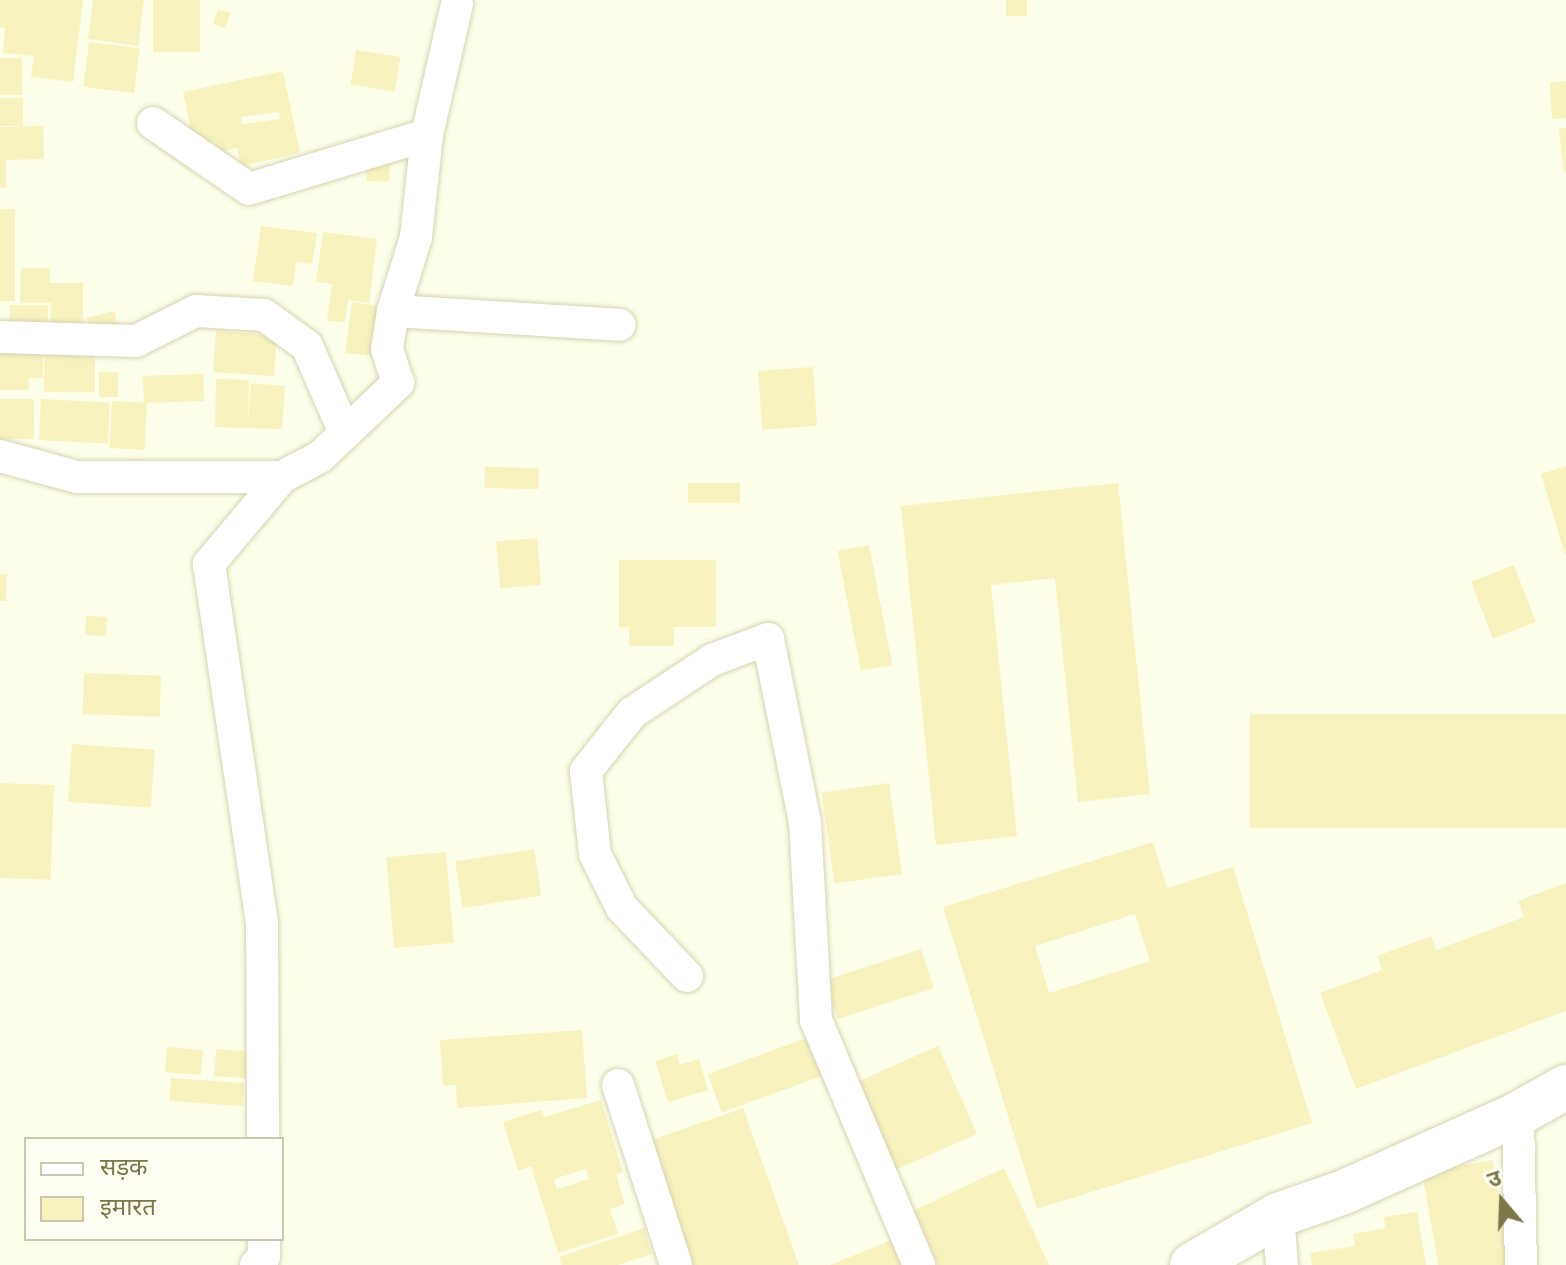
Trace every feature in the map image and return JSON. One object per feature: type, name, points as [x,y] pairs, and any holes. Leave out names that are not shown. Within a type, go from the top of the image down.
[{"type":"street","points":[[263,1137],[262,925],[209,564],[282,477],[320,457],[398,383],[387,349],[393,311],[416,237],[427,135],[457,4]]},
{"type":"street","points":[[153,123],[249,189],[427,135]]},
{"type":"street","points":[[0,337],[136,341],[196,311],[264,315],[307,346],[345,433]]},
{"type":"street","points":[[393,311],[620,325]]},
{"type":"street","points":[[0,456],[77,477],[282,477]]},
{"type":"street","points":[[687,976],[622,908],[595,854],[586,771],[632,713],[712,660],[768,639],[805,822],[816,1020],[919,1265]]},
{"type":"street","points":[[618,1085],[676,1265]]},
{"type":"street","points":[[1192,1265],[1278,1215],[1344,1192],[1518,1114],[1566,1087]]},
{"type":"street","points":[[1518,1114],[1521,1265]]},
{"type":"street","points":[[1278,1215],[1282,1265]]},
{"type":"street","points":[[256,1265],[264,1257],[264,1241]]},
{"type":"building","points":[[0,0],[83,0],[73,82],[31,77],[34,56],[3,53],[5,28],[0,27]]},
{"type":"building","points":[[93,0],[144,0],[138,46],[88,39]]},
{"type":"building","points":[[153,0],[200,0],[200,52],[153,52]]},
{"type":"building","points":[[1006,0],[1027,0],[1027,16],[1006,16]]},
{"type":"building","points":[[218,9],[230,13],[225,28],[213,24]]},
{"type":"building","points":[[89,42],[140,48],[134,93],[84,87]]},
{"type":"building","points":[[356,50],[400,57],[395,92],[351,85]]},
{"type":"building","points":[[0,58],[22,58],[22,95],[0,95]]},
{"type":"building","points":[[283,71],[300,153],[241,166],[237,148],[217,152],[215,141],[194,145],[183,92]],"holes":[[[279,112],[280,119],[242,124],[241,117]]]},
{"type":"building","points":[[1566,81],[1566,118],[1552,119],[1550,83]]},
{"type":"building","points":[[0,98],[23,98],[23,126],[0,126]]},
{"type":"building","points":[[43,126],[44,159],[6,160],[6,188],[0,188],[0,127]]},
{"type":"building","points":[[1566,128],[1566,172],[1564,172],[1559,129]]},
{"type":"building","points":[[367,162],[390,163],[389,182],[366,181]]},
{"type":"building","points":[[0,209],[15,209],[15,301],[0,301]]},
{"type":"building","points":[[261,226],[317,233],[312,264],[296,262],[293,286],[253,281]]},
{"type":"building","points":[[323,232],[377,239],[369,303],[348,300],[345,322],[327,321],[332,284],[316,282]]},
{"type":"building","points":[[21,268],[50,268],[50,283],[83,283],[83,333],[50,333],[51,303],[20,303]]},
{"type":"building","points":[[352,302],[387,307],[374,356],[345,353]]},
{"type":"building","points":[[10,305],[48,305],[48,335],[10,335]]},
{"type":"building","points":[[114,311],[119,331],[92,338],[87,318]]},
{"type":"building","points":[[216,331],[277,335],[274,376],[213,372]]},
{"type":"building","points":[[0,341],[43,341],[43,378],[29,378],[29,390],[0,390]]},
{"type":"building","points":[[44,342],[95,342],[95,392],[44,392]]},
{"type":"building","points":[[813,367],[817,426],[762,430],[758,371]]},
{"type":"building","points":[[99,372],[118,372],[118,397],[99,397]]},
{"type":"building","points":[[203,374],[204,401],[144,403],[143,376]]},
{"type":"building","points":[[216,379],[249,380],[248,425],[251,383],[285,386],[282,429],[215,427]]},
{"type":"building","points":[[0,399],[34,399],[34,439],[0,439]]},
{"type":"building","points":[[41,399],[110,403],[108,444],[39,440]]},
{"type":"building","points":[[112,401],[147,403],[144,450],[110,448]]},
{"type":"building","points":[[1566,466],[1566,554],[1565,554],[1541,474]]},
{"type":"building","points":[[485,467],[539,468],[539,489],[485,488]]},
{"type":"building","points":[[688,483],[740,483],[740,503],[688,503]]},
{"type":"building","points":[[1118,483],[1150,794],[1078,802],[1055,578],[991,585],[1017,836],[936,845],[901,506]]},
{"type":"building","points":[[537,538],[541,585],[500,588],[496,542]]},
{"type":"building","points":[[869,545],[892,665],[861,671],[838,551]]},
{"type":"building","points":[[619,560],[716,560],[716,627],[674,627],[674,646],[629,646],[629,627],[619,627]]},
{"type":"building","points":[[1514,565],[1536,622],[1493,638],[1471,581]]},
{"type":"building","points":[[0,574],[7,574],[6,601],[0,601]]},
{"type":"building","points":[[86,616],[107,617],[106,636],[85,635]]},
{"type":"building","points":[[84,673],[161,676],[160,717],[83,714]]},
{"type":"building","points":[[1250,714],[1566,714],[1566,828],[1250,828]]},
{"type":"building","points":[[72,744],[155,750],[151,808],[68,802]]},
{"type":"building","points":[[0,783],[54,785],[51,880],[0,878]]},
{"type":"building","points":[[889,783],[902,874],[834,884],[822,792]]},
{"type":"building","points":[[1153,842],[1167,888],[1233,867],[1312,1123],[1037,1209],[943,907]],"holes":[[[1135,914],[1150,961],[1049,993],[1035,946]]]},
{"type":"building","points":[[534,849],[541,895],[462,908],[455,862]]},
{"type":"building","points":[[446,852],[454,943],[394,948],[386,857]]},
{"type":"building","points":[[1566,883],[1566,1011],[1356,1089],[1320,993],[1382,970],[1377,956],[1431,936],[1436,950],[1524,917],[1518,901]]},
{"type":"building","points":[[921,949],[934,988],[838,1019],[825,980]]},
{"type":"building","points":[[582,1030],[587,1098],[457,1108],[456,1085],[443,1086],[440,1040]]},
{"type":"building","points":[[812,1036],[826,1075],[722,1112],[708,1074]]},
{"type":"building","points":[[938,1046],[977,1134],[897,1169],[858,1082]]},
{"type":"building","points":[[167,1047],[203,1050],[201,1075],[165,1072]]},
{"type":"building","points":[[216,1049],[248,1051],[246,1078],[214,1076]]},
{"type":"building","points":[[677,1054],[680,1065],[699,1059],[708,1090],[668,1102],[655,1061]]},
{"type":"building","points":[[171,1078],[244,1083],[242,1106],[169,1101]]},
{"type":"building","points":[[601,1100],[623,1172],[616,1174],[625,1204],[610,1209],[618,1234],[558,1253],[531,1166],[518,1171],[503,1122],[541,1110],[544,1117]],"holes":[[[586,1169],[589,1179],[557,1189],[554,1179]]]},
{"type":"building","points":[[743,1108],[799,1265],[689,1265],[646,1142]]},
{"type":"building","points":[[1493,1160],[1512,1265],[1438,1265],[1422,1173]]},
{"type":"building","points":[[1004,1168],[1049,1265],[938,1265],[913,1211]]},
{"type":"building","points":[[1417,1212],[1426,1265],[1312,1265],[1310,1253],[1355,1246],[1353,1234],[1385,1228],[1384,1217]]},
{"type":"building","points":[[644,1228],[652,1254],[618,1265],[562,1265],[559,1257]]},
{"type":"building","points":[[897,1238],[908,1265],[830,1265]]}]
